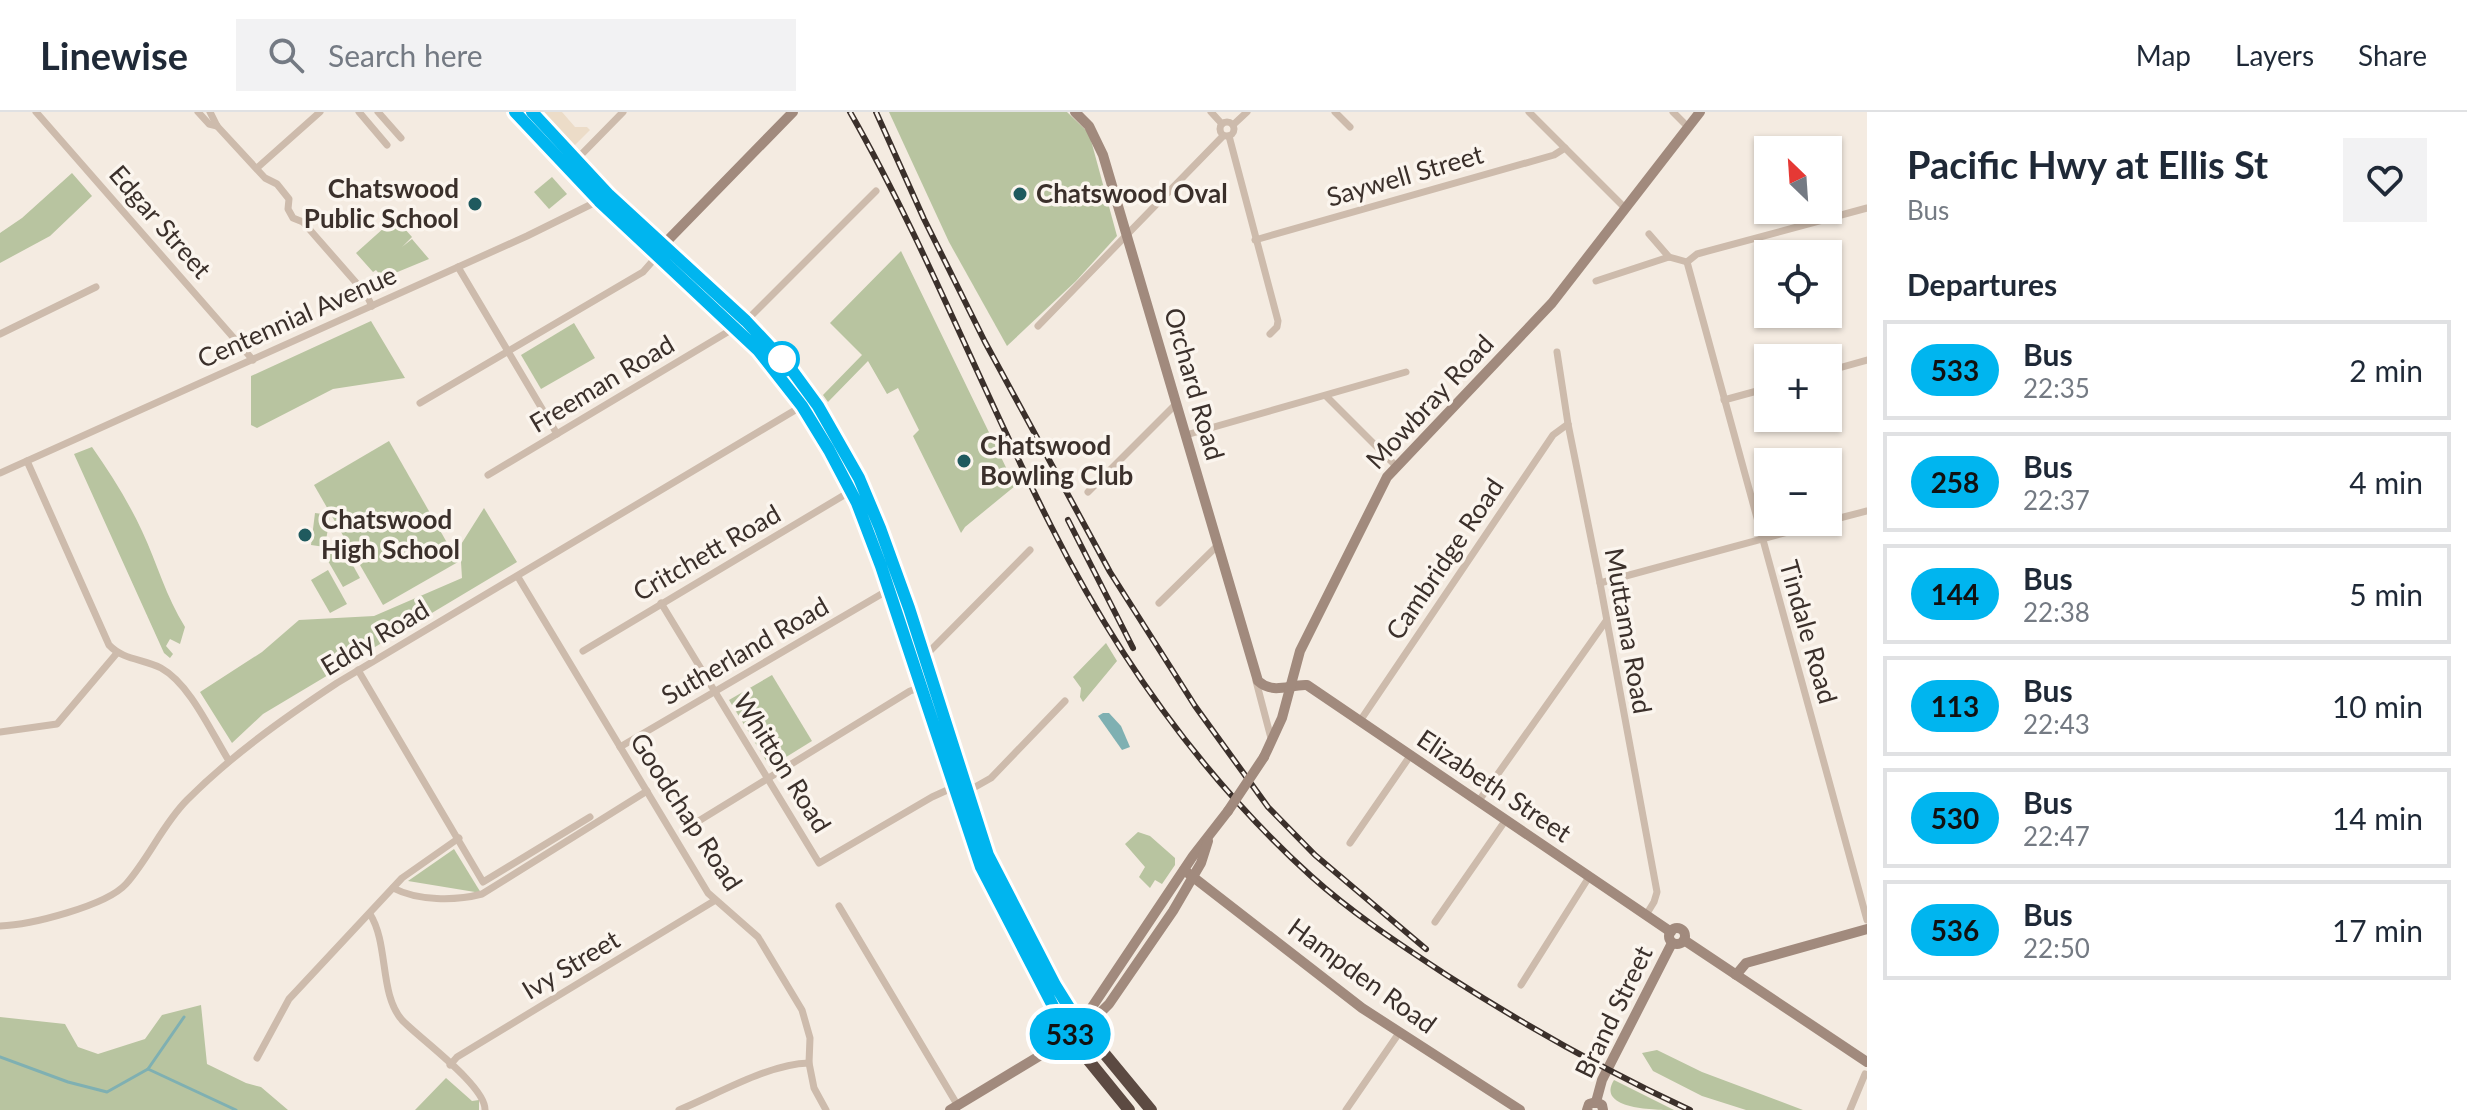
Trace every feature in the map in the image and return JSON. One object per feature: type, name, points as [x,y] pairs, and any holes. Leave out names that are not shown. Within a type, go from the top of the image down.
[{"type":"highway","points":[[515,112],[803,384],[859,478],[896,570],[994,866],[1055,985],[1080,1025],[1151,1110]]},
{"type":"highway","points":[[532,112],[571,164]]},
{"type":"highway","points":[[741,324],[802,406],[851,491],[890,589],[981,867],[1068,1035],[1129,1110]]},
{"type":"street","name":"Edgar Street","points":[[36,112],[253,360]]},
{"type":"street","points":[[198,112],[209,124],[217,126]]},
{"type":"street","points":[[210,112],[217,126],[289,199],[288,209],[293,218],[303,222],[366,294],[372,306]]},
{"type":"street","points":[[257,168],[320,112]]},
{"type":"street","points":[[359,112],[387,145]]},
{"type":"street","points":[[378,112],[401,138]]},
{"type":"street","points":[[571,164],[623,112]]},
{"type":"street","points":[[420,403],[643,272],[793,112]]},
{"type":"street","name":"Orchard Road","points":[[1075,112],[1089,126],[1099,146],[1127,234],[1255,676],[1270,732],[1267,753]]},
{"type":"street","points":[[1211,112],[1222,124]]},
{"type":"street","points":[[1233,125],[1247,112]]},
{"type":"street","points":[[1335,112],[1350,127]]},
{"type":"street","points":[[1529,112],[1625,208]]},
{"type":"street","points":[[1673,112],[1687,126]]},
{"type":"street","name":"Mowbray Road","points":[[954,1108],[1047,1052],[1080,1025],[1267,753],[1282,718],[1296,661],[1306,638],[1387,477],[1552,303],[1700,112]]},
{"type":"street","points":[[1222,124],[1228,122],[1233,125]]},
{"type":"street","points":[[1222,124],[1220,131],[1226,136],[1278,321],[1270,334]]},
{"type":"street","points":[[1038,326],[1234,130],[1233,125]]},
{"type":"street","name":"Saywell Street","points":[[1255,240],[1554,155],[1565,148]]},
{"type":"street","name":"Freeman Road","points":[[488,475],[741,324],[876,191]]},
{"type":"street","name":"Centennial Avenue","points":[[0,473],[604,198]]},
{"type":"street","points":[[1649,234],[1669,257],[1687,262],[1697,254],[1867,208]]},
{"type":"street","points":[[1596,281],[1669,257]]},
{"type":"street","name":"Tindale Road","points":[[1687,262],[1867,920]]},
{"type":"street","points":[[458,267],[557,434]]},
{"type":"street","points":[[0,334],[96,287]]},
{"type":"street","name":"Muttama Road","points":[[1557,352],[1657,892],[1646,915]]},
{"type":"street","points":[[1842,367],[1867,360]]},
{"type":"street","points":[[1186,435],[1406,372]]},
{"type":"street","points":[[1724,400],[1754,392]]},
{"type":"street","points":[[1326,396],[1397,467]]},
{"type":"street","points":[[1088,492],[1177,403]]},
{"type":"street","name":"Eddy Road","points":[[0,926],[88,905],[118,892],[137,871],[177,811],[229,761],[277,723],[358,670],[802,406]]},
{"type":"street","name":"Cambridge Road","points":[[1360,721],[1553,435],[1568,424]]},
{"type":"street","points":[[27,461],[109,645],[117,653],[160,668],[180,683],[229,761]]},
{"type":"street","name":"Critchett Road","points":[[583,651],[851,491]]},
{"type":"street","points":[[1842,518],[1867,511]]},
{"type":"street","points":[[1600,583],[1776,536]]},
{"type":"street","points":[[1159,603],[1218,545]]},
{"type":"street","points":[[925,656],[1030,550]]},
{"type":"street","name":"Goodchap Road","points":[[518,577],[714,901],[758,937],[802,1010],[810,1038],[809,1063],[814,1088],[826,1110]]},
{"type":"street","name":"Sutherland Road","points":[[620,747],[890,589]]},
{"type":"street","name":"Whitton Road","points":[[661,603],[819,863],[954,787]]},
{"type":"street","points":[[1478,802],[1606,621]]},
{"type":"street","points":[[0,732],[57,724],[117,653]]},
{"type":"street","points":[[358,670],[483,882],[590,817]]},
{"type":"street","points":[[1255,676],[1261,685],[1269,689],[1291,687]]},
{"type":"street","name":"Elizabeth Street","points":[[1291,687],[1307,685],[1676,938],[1867,1062]]},
{"type":"street","points":[[697,822],[910,691],[922,687]]},
{"type":"street","points":[[968,791],[991,778],[1065,701]]},
{"type":"street","points":[[1350,843],[1410,756]]},
{"type":"street","points":[[393,888],[409,896],[468,898],[482,894],[647,791]]},
{"type":"street","points":[[1435,922],[1505,821]]},
{"type":"street","points":[[257,1058],[289,999],[411,870],[459,838]]},
{"type":"street","name":"Mowbray Road","points":[[1080,1025],[1094,1019],[1109,1004],[1194,877],[1208,841]]},
{"type":"street","name":"Hampden Road","points":[[1184,870],[1362,1008],[1520,1110]]},
{"type":"street","points":[[1521,985],[1589,877]]},
{"type":"street","name":"Ivy Street","points":[[450,1065],[457,1057],[714,901]]},
{"type":"street","points":[[839,906],[954,1108]]},
{"type":"street","points":[[370,914],[378,930],[395,1008],[402,1020],[483,1099],[485,1110]]},
{"type":"street","points":[[1736,975],[1746,963],[1867,929]]},
{"type":"street","name":"Brand Street","points":[[1600,1106],[1602,1080],[1676,938]]},
{"type":"street","points":[[1346,1110],[1399,1033]]},
{"type":"street","points":[[679,1110],[766,1072],[791,1064],[809,1063]]},
{"type":"street","points":[[1850,1110],[1865,1074]]},
{"type":"street","points":[[1587,1110],[1589,1104],[1600,1106]]},
{"type":"green space","name":"Chatswood Oval","points":[[889,112],[1067,112],[1089,133],[1117,236],[1076,281],[1007,346],[949,242]]},
{"type":"green space","points":[[72,173],[92,196],[50,236],[0,263],[0,233],[22,218]]},
{"type":"green space","points":[[552,177],[567,194],[549,209],[534,192]]},
{"type":"green space","points":[[395,218],[412,237],[402,247],[412,239],[429,259],[383,278],[356,253]]},
{"type":"green space","points":[[901,251],[1015,486],[961,533],[913,436],[919,430],[898,388],[887,394],[868,361],[828,402],[823,395],[862,355],[830,323]]},
{"type":"green space","points":[[371,321],[405,378],[333,389],[257,428],[251,425],[251,376]]},
{"type":"green space","points":[[574,323],[595,358],[541,389],[521,355]]},
{"type":"green space","points":[[389,441],[458,562],[383,605],[314,485]]},
{"type":"green space","points":[[92,447],[137,520],[172,604],[185,627],[180,644],[170,639],[166,646],[173,654],[170,658],[164,653],[74,454]]},
{"type":"green space","points":[[484,508],[517,562],[263,714],[232,743],[200,692],[262,652],[299,620],[374,616],[462,578],[460,546]]},
{"type":"green space","points":[[315,513],[330,515],[325,547],[311,545]]},
{"type":"green space","points":[[341,544],[360,578],[343,587],[324,554]]},
{"type":"green space","points":[[328,570],[347,604],[330,613],[311,580]]},
{"type":"green space","points":[[1106,643],[1117,661],[1083,702],[1081,688],[1073,677]]},
{"type":"green space","points":[[772,675],[812,741],[770,767],[729,700]]},
{"type":"green space","points":[[1138,832],[1150,836],[1175,858],[1175,865],[1162,884],[1155,880],[1150,888],[1139,877],[1145,867],[1125,844]]},
{"type":"green space","points":[[454,849],[481,893],[408,881]]},
{"type":"green space","points":[[201,1005],[207,1064],[261,1087],[288,1110],[0,1110],[0,1017],[65,1024],[78,1047],[98,1054],[145,1039],[162,1015]]},
{"type":"green space","points":[[1657,1050],[1702,1072],[1803,1110],[1746,1110],[1702,1096],[1653,1071],[1642,1053]]},
{"type":"green space","points":[[446,1078],[472,1101],[479,1100],[479,1110],[415,1110]]},
{"type":"green space","points":[[1614,1080],[1674,1110],[1620,1103],[1610,1090]]},
{"type":"shaded area","points":[[540,112],[562,112],[575,127],[590,130],[573,147]]},
{"type":"water","points":[[1109,713],[1121,726],[1130,747],[1122,750],[1098,716]]},
{"type":"waterway","points":[[148,1069],[184,1017]]},
{"type":"waterway","points":[[0,1057],[68,1082],[107,1092],[148,1069],[236,1110]]},
{"type":"railway","points":[[850,112],[904,214],[1025,474],[1077,575],[1134,668],[1198,756],[1271,838],[1327,890],[1378,929],[1537,1030],[1690,1110]]},
{"type":"railway","points":[[876,112],[924,219],[985,342],[1110,572],[1195,706],[1268,807],[1315,855],[1426,949]]},
{"type":"railway","points":[[1068,520],[1133,648]]},
{"type":"bus line","name":"533","points":[[515,112],[599,201],[758,350],[781,376],[829,450],[857,503],[881,566],[973,848],[1068,1035],[1080,1025],[1055,985],[988,855],[901,584],[865,491],[818,406],[803,384],[746,321],[609,195],[532,112]]},
{"type":"place","name":"Chatswood Oval","points":[[1020,194]]},
{"type":"place","name":"Chatswood Public School","points":[[475,204]]},
{"type":"place","name":"Chatswood Bowling Club","points":[[964,461]]},
{"type":"place","name":"Chatswood High School","points":[[305,535]]}]
